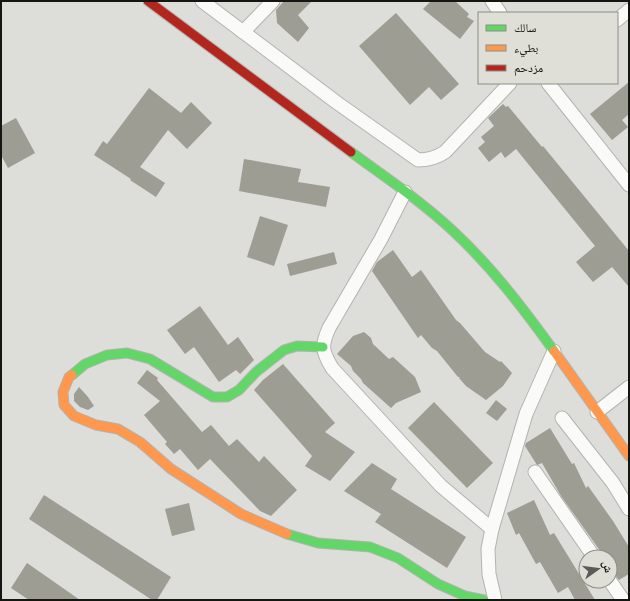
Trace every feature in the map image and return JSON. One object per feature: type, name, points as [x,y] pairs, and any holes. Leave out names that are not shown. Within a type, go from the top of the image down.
[{"type":"street","points":[[148,1],[405,192],[452,230],[494,273],[527,314],[629,456]]},
{"type":"street","points":[[202,1],[336,102],[418,160],[428,160],[445,152],[509,84]]},
{"type":"street","points":[[243,32],[272,1]]},
{"type":"street","points":[[492,1],[499,12]]},
{"type":"street","points":[[618,19],[629,10]]},
{"type":"street","points":[[550,84],[559,89],[629,185]]},
{"type":"street","points":[[405,192],[377,246],[330,328],[324,340],[324,354],[332,368],[441,486],[492,529]]},
{"type":"street","points":[[323,347],[297,346],[284,350],[256,372],[238,390],[227,397],[213,397],[150,360],[127,353],[107,355],[85,364],[69,377],[63,392],[64,405],[74,416],[96,424],[118,429],[140,442],[171,469],[241,514],[291,536],[318,543],[370,547],[398,558],[438,584],[465,596],[484,600]]},
{"type":"street","points":[[495,600],[489,574],[488,549],[492,529],[526,414],[554,351]]},
{"type":"street","points":[[597,412],[629,387]]},
{"type":"street","points":[[562,418],[613,483],[629,510]]},
{"type":"street","points":[[535,472],[588,549]]},
{"type":"street","points":[[615,589],[623,600]]},
{"type":"building","points":[[284,1],[312,1],[298,15],[309,28],[298,42],[277,23],[276,10]]},
{"type":"building","points":[[431,1],[455,1],[469,14],[467,17],[474,21],[460,39],[423,9]]},
{"type":"building","points":[[396,13],[459,84],[441,100],[429,87],[410,105],[359,46]]},
{"type":"building","points":[[629,82],[629,114],[622,120],[628,127],[612,140],[590,114]]},
{"type":"building","points":[[149,88],[181,113],[191,102],[212,123],[187,149],[168,130],[140,167],[165,183],[156,197],[94,155],[103,141],[107,144]]},
{"type":"building","points":[[503,104],[506,107],[508,106],[542,147],[543,146],[629,251],[629,287],[612,267],[593,282],[576,262],[595,246],[516,149],[505,158],[501,152],[489,162],[478,148],[485,142],[481,137],[494,126],[488,118]]},
{"type":"building","points":[[16,118],[35,153],[8,168],[1,155],[1,126]]},
{"type":"building","points":[[244,159],[301,169],[298,182],[330,187],[326,207],[239,191]]},
{"type":"building","points":[[260,216],[288,225],[274,266],[247,257]]},
{"type":"building","points":[[393,250],[412,277],[421,270],[456,320],[485,352],[500,362],[501,361],[512,373],[503,386],[486,400],[466,386],[459,378],[460,377],[458,377],[437,351],[432,348],[421,335],[418,338],[372,271],[377,262]]},
{"type":"building","points":[[334,252],[337,264],[290,276],[287,264]]},
{"type":"building","points":[[200,306],[228,345],[238,337],[254,360],[240,374],[236,370],[219,382],[194,347],[185,354],[167,330]]},
{"type":"building","points":[[364,332],[371,338],[373,344],[389,359],[393,357],[415,377],[421,392],[396,403],[391,408],[363,383],[353,371],[351,366],[337,354],[353,336]]},
{"type":"building","points":[[283,364],[335,423],[325,432],[355,452],[330,481],[305,466],[312,456],[254,390],[263,380]]},
{"type":"building","points":[[147,370],[158,378],[157,380],[202,432],[211,425],[229,446],[237,439],[259,462],[264,456],[297,490],[271,516],[260,511],[210,459],[198,470],[180,449],[174,454],[165,444],[167,442],[144,415],[160,401],[137,383]]},
{"type":"building","points":[[79,387],[94,406],[88,410],[80,407],[74,401],[74,394]]},
{"type":"building","points":[[496,400],[507,409],[497,421],[486,413]]},
{"type":"building","points":[[434,402],[493,463],[467,488],[408,428]]},
{"type":"building","points":[[550,428],[572,464],[574,463],[586,488],[588,486],[613,521],[629,547],[629,574],[619,580],[618,579],[618,549],[599,549],[561,496],[542,463],[537,465],[525,446],[526,443]]},
{"type":"building","points":[[372,463],[397,479],[391,489],[466,537],[447,568],[375,522],[381,514],[344,491]]},
{"type":"building","points":[[44,495],[171,577],[157,600],[152,600],[29,519]]},
{"type":"building","points":[[534,500],[550,535],[554,533],[578,572],[578,589],[588,589],[595,600],[575,600],[568,587],[558,593],[540,562],[536,564],[519,533],[516,535],[507,513]]},
{"type":"building","points":[[189,503],[195,530],[172,536],[165,509]]},
{"type":"building","points":[[27,563],[80,600],[29,600],[11,588]]},
{"type":"traffic: fast","points":[[351,152],[428,209],[452,230],[480,258],[506,288],[554,351]]},
{"type":"traffic: fast","points":[[72,375],[85,364],[107,355],[127,353],[150,359],[213,397],[227,397],[239,390],[256,372],[284,350],[297,346],[323,347]]},
{"type":"traffic: fast","points":[[287,534],[318,543],[370,547],[398,558],[438,584],[465,596],[484,600]]},
{"type":"traffic: slow","points":[[554,351],[629,456]]},
{"type":"traffic: slow","points":[[72,375],[69,377],[63,392],[64,405],[74,416],[96,425],[118,429],[140,442],[171,469],[241,514],[287,534]]},
{"type":"traffic: jam","points":[[148,1],[351,152]]}]
